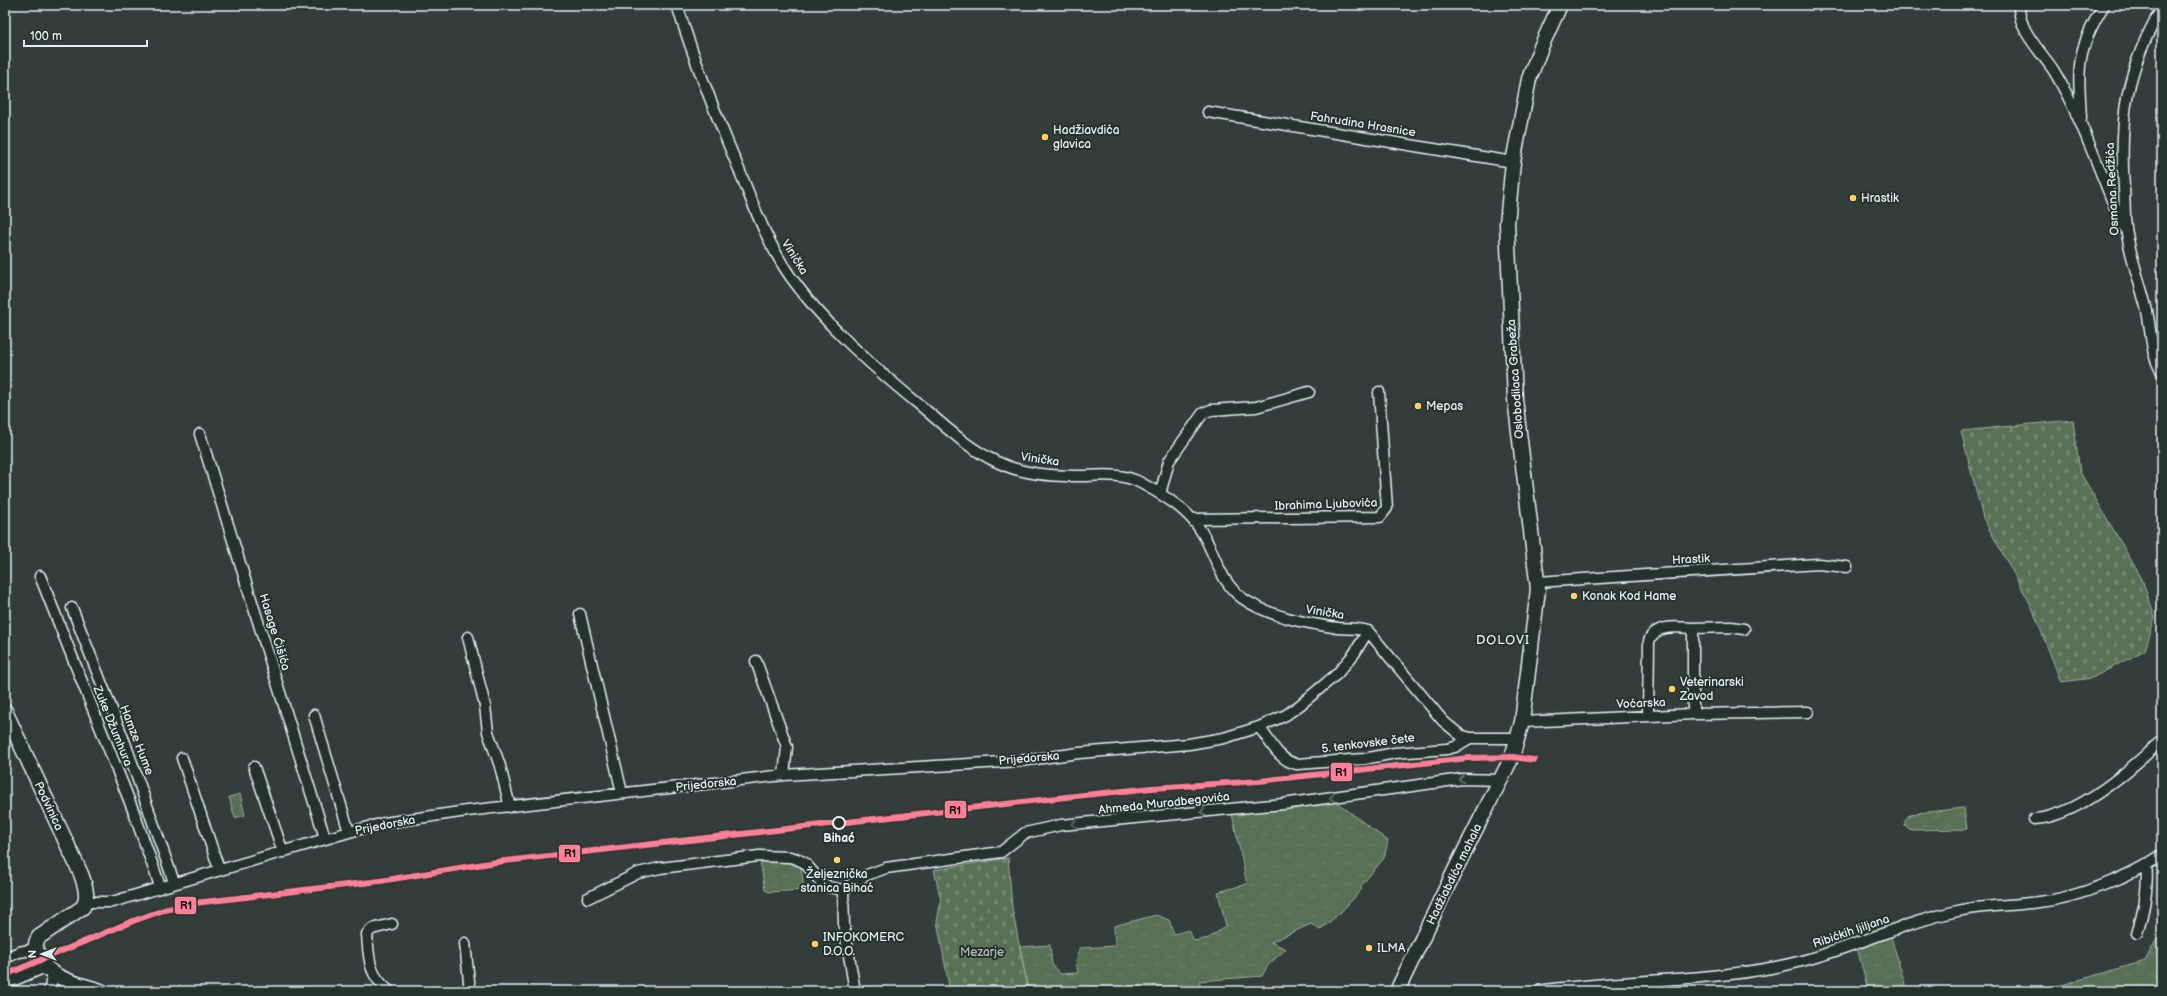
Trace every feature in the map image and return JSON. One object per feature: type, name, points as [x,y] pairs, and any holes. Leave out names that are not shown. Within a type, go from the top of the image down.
[{"type":"street","name":"Vinička","points":[[677,5],[710,102],[772,246],[790,275],[806,296],[865,358],[954,436],[981,454],[1010,468],[1028,473],[1061,476],[1117,475],[1138,481],[1160,494],[1193,519],[1204,536],[1220,571],[1231,588],[1243,598],[1262,608],[1295,620],[1368,631]]},
{"type":"street","name":"Oslobodilaca Grabeža","points":[[1512,757],[1519,738],[1522,722],[1537,582],[1524,482],[1510,332],[1507,223],[1513,162],[1529,79],[1541,47],[1560,5]]},
{"type":"street","points":[[2020,5],[2020,19],[2052,69],[2081,122],[2126,234]]},
{"type":"street","points":[[2081,122],[2079,60],[2085,40],[2104,5]]},
{"type":"street","name":"Osmana Redžića","points":[[2162,8],[2151,27],[2129,82],[2124,106],[2122,160],[2126,234],[2147,310],[2154,356],[2162,372]]},
{"type":"street","name":"Fahrudina Hrasnice","points":[[1208,112],[1513,162]]},
{"type":"street","points":[[1160,494],[1169,461],[1203,413],[1211,410],[1256,407],[1309,392]]},
{"type":"street","name":"Ibrahima Ljubovića","points":[[1193,519],[1380,517],[1383,515],[1387,508],[1379,392]]},
{"type":"street","name":"Hasage Ćišića","points":[[200,434],[325,838]]},
{"type":"street","name":"Hrastik","points":[[1537,582],[1818,564],[1847,566]]},
{"type":"street","name":"Zuke Džumhura","points":[[40,576],[133,810],[160,886]]},
{"type":"street","name":"Hamze Hume","points":[[72,608],[125,743],[174,882]]},
{"type":"street","points":[[580,614],[622,793]]},
{"type":"street","points":[[1648,716],[1649,641],[1652,634],[1664,628],[1731,627],[1744,629]]},
{"type":"street","points":[[1693,628],[1693,714]]},
{"type":"street","points":[[1368,631],[1443,721],[1460,735],[1470,738],[1519,738]]},
{"type":"street","name":"Prijedorska","points":[[86,902],[112,902],[160,886],[283,852],[325,838],[422,817],[784,775],[1020,761],[1079,753],[1153,748],[1224,738],[1259,727],[1286,715],[1337,674],[1354,654],[1368,631]]},
{"type":"street","points":[[468,637],[485,706],[488,732],[500,766],[510,807]]},
{"type":"street","points":[[756,661],[787,747],[784,775]]},
{"type":"street","name":"Podvinica","points":[[5,711],[81,874],[85,885],[86,902]]},
{"type":"street","name":"Voćarska","points":[[1522,722],[1693,714],[1808,712]]},
{"type":"street","points":[[314,715],[349,832]]},
{"type":"street","name":"5. tenkovske čete","points":[[1259,727],[1281,756],[1291,763],[1297,764],[1364,759],[1395,753],[1447,749],[1455,747],[1470,738]]},
{"type":"street","points":[[2034,819],[2052,816],[2111,784],[2162,740]]},
{"type":"street","name":"Hadžiabdića mahala","points":[[1397,991],[1512,757]]},
{"type":"street","points":[[182,758],[219,869]]},
{"type":"street","points":[[254,767],[283,852]]},
{"type":"street","name":"Ahmeda Muradbegovića","points":[[843,890],[864,876],[886,868],[1001,852],[1025,833],[1062,826],[1283,804],[1462,779],[1500,780]]},
{"type":"street","name":"Ribićkih ljiljana","points":[[1538,991],[1608,983],[1735,973],[1776,967],[1813,958],[1929,917],[1964,909],[2069,898],[2146,864],[2162,855]]},
{"type":"street","points":[[588,898],[638,873],[660,868],[759,856],[790,857],[796,859],[805,863],[821,882],[829,887],[843,890],[844,926],[855,991]]},
{"type":"street","points":[[2137,933],[2146,900],[2148,876],[2146,864]]},
{"type":"street","points":[[86,902],[83,907],[39,937],[36,942],[36,949],[40,960],[49,970],[101,991]]},
{"type":"street","points":[[389,991],[372,973],[367,934],[372,929],[392,924]]},
{"type":"street","points":[[465,943],[470,991]]},
{"type":"street","points":[[5,958],[19,952],[36,949]]},
{"type":"street","points":[[5,984],[49,970]]},
{"type":"street","points":[[49,970],[49,991]]},
{"type":"green space","points":[[2073,420],[2080,472],[2142,579],[2155,618],[2145,650],[2092,678],[2061,682],[2031,605],[1983,518],[1961,431]]},
{"type":"green space","points":[[240,794],[245,815],[235,818],[229,797]]},
{"type":"green space","points":[[1331,798],[1388,841],[1384,858],[1360,887],[1362,889],[1340,913],[1320,930],[1311,924],[1271,942],[1286,949],[1268,965],[1262,976],[1199,981],[1202,991],[1044,991],[1043,988],[1028,990],[1020,947],[1050,945],[1052,964],[1060,974],[1078,973],[1076,960],[1080,948],[1115,946],[1114,926],[1156,915],[1169,920],[1174,934],[1189,930],[1194,941],[1209,938],[1226,926],[1218,892],[1247,884],[1231,809]]},
{"type":"green space","points":[[1964,808],[1967,829],[1914,830],[1909,829],[1905,825],[1905,820],[1910,814]]},
{"type":"green space","points":[[799,852],[804,890],[769,892],[765,890],[759,856]]},
{"type":"green space","name":"Mezarje","points":[[1008,858],[1012,908],[1028,990],[1044,988],[1044,991],[950,991],[937,921],[941,901],[934,870]]},
{"type":"green space","points":[[2162,929],[2162,991],[2041,991],[2145,961]]},
{"type":"green space","points":[[1890,933],[1907,991],[1868,991],[1857,947]]},
{"type":"transit line","name":"R1","points":[[5,975],[133,921],[164,910],[195,903],[380,881],[496,862],[1075,796],[1152,788],[1259,781],[1469,758],[1512,757],[1534,760]]},
{"type":"place","name":"Hadžiavdića glavica","points":[[1045,137]]},
{"type":"place","name":"Hrastik","points":[[1853,198]]},
{"type":"place","name":"Mepas","points":[[1418,406]]},
{"type":"place","name":"Konak Kod Hame","points":[[1574,596]]},
{"type":"place","name":"Veterinarski Zavod","points":[[1672,689]]},
{"type":"place","name":"Bihać","points":[[839,823]]},
{"type":"place","name":"Željeznička stanica Bihać","points":[[837,860]]},
{"type":"place","name":"INFOKOMERC D.O.O.","points":[[815,944]]},
{"type":"place","name":"ILMA","points":[[1369,948]]},
{"type":"district","name":"DOLOVI","points":[[1503,639]]}]
